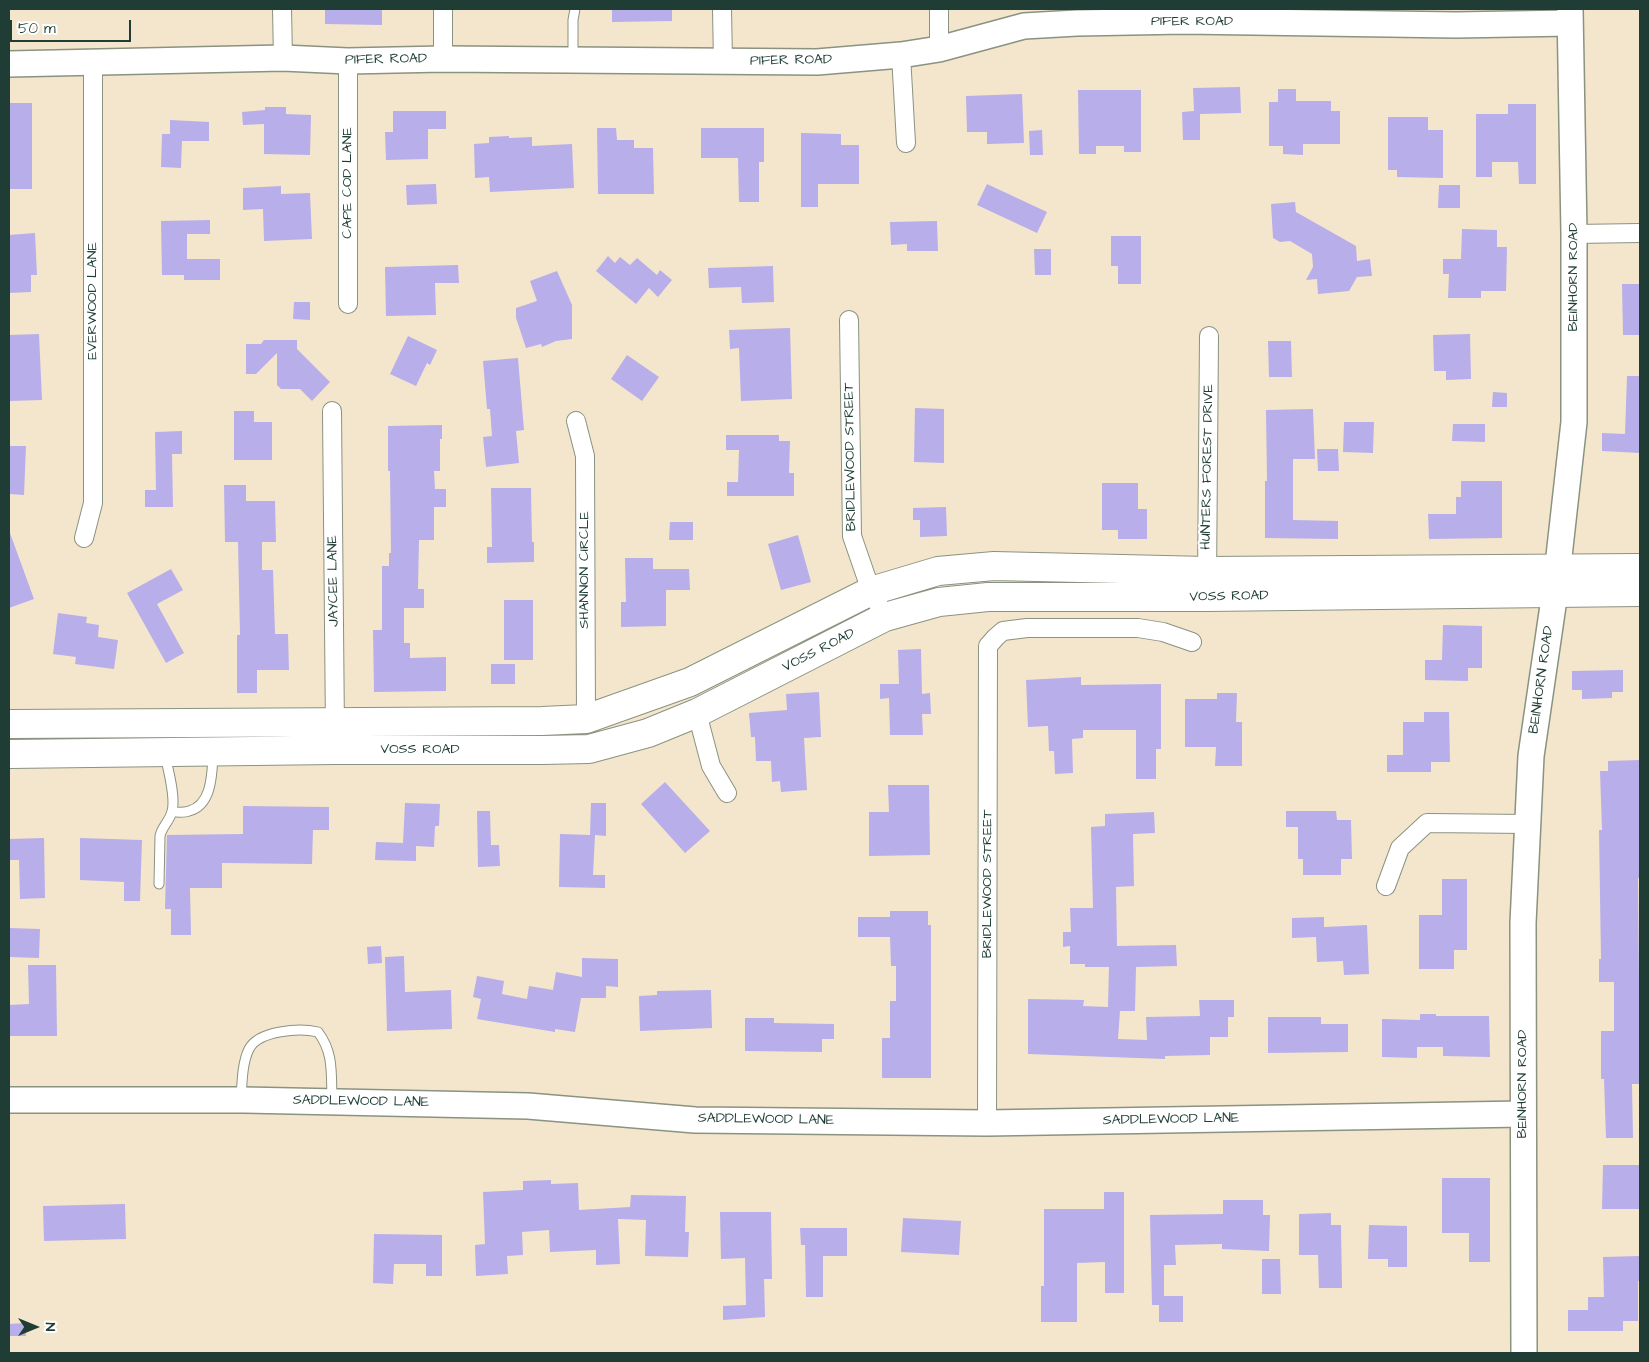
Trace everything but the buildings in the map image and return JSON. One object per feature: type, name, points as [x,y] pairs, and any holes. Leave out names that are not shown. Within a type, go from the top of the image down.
[{"type":"main road","name":"VOSS ROAD","points":[[9,724],[542,721],[586,719],[690,682],[871,591],[938,571],[994,566],[1207,584]]},
{"type":"main road","name":"VOSS ROAD","points":[[9,754],[589,749],[648,733],[697,713],[885,617],[939,602],[988,597],[1207,584],[1556,580],[1640,568]]},
{"type":"main road","name":"VOSS ROAD","points":[[1556,580],[1640,592]]},
{"type":"main road","points":[[542,721],[543,750]]},
{"type":"main road","points":[[154,722],[159,753]]},
{"type":"street","points":[[282,9],[283,58]]},
{"type":"street","points":[[443,9],[443,59]]},
{"type":"street","points":[[722,9],[723,62]]},
{"type":"street","points":[[939,9],[939,49]]},
{"type":"street","name":"PIFER ROAD","points":[[9,64],[283,58],[348,61],[443,59],[817,62],[901,55],[939,49],[1024,26],[1185,15],[1456,25],[1570,16]]},
{"type":"street","name":"BEINHORN ROAD","points":[[1524,1353],[1523,923],[1531,756],[1556,580],[1574,422],[1574,234],[1570,16]]},
{"type":"street","points":[[901,55],[906,143]]},
{"type":"street","name":"CAPE COD LANE","points":[[348,61],[348,304]]},
{"type":"street","name":"EVERWOOD LANE","points":[[84,538],[93,503],[93,62]]},
{"type":"street","points":[[1574,234],[1640,233]]},
{"type":"street","name":"BRIDLEWOOD STREET","points":[[849,320],[852,536],[871,591],[885,617]]},
{"type":"street","name":"HUNTERS FOREST DRIVE","points":[[1207,584],[1209,336]]},
{"type":"street","name":"JAYCEE LANE","points":[[332,411],[335,750]]},
{"type":"street","name":"SHANNON CIRCLE","points":[[576,421],[585,456],[586,719]]},
{"type":"street","name":"BRIDLEWOOD STREET","points":[[987,1123],[988,646],[1003,632],[1015,628],[1138,628],[1163,632],[1192,642]]},
{"type":"street","points":[[697,713],[711,766],[727,793]]},
{"type":"street","points":[[1386,886],[1400,848],[1427,824],[1528,824]]},
{"type":"street","name":"SADDLEWOOD LANE","points":[[9,1100],[241,1100],[528,1106],[695,1120],[987,1123],[1523,1114]]},
{"type":"lane","points":[[573,60],[573,20],[575,9]]},
{"type":"lane","points":[[172,812],[189,811],[199,806],[206,796],[211,782],[214,752]]},
{"type":"lane","points":[[159,753],[174,802],[168,822],[162,828],[160,836],[159,884]]},
{"type":"lane","points":[[241,1100],[244,1067],[249,1048],[264,1036],[305,1029],[318,1032],[326,1043],[331,1061],[332,1102]]}]
